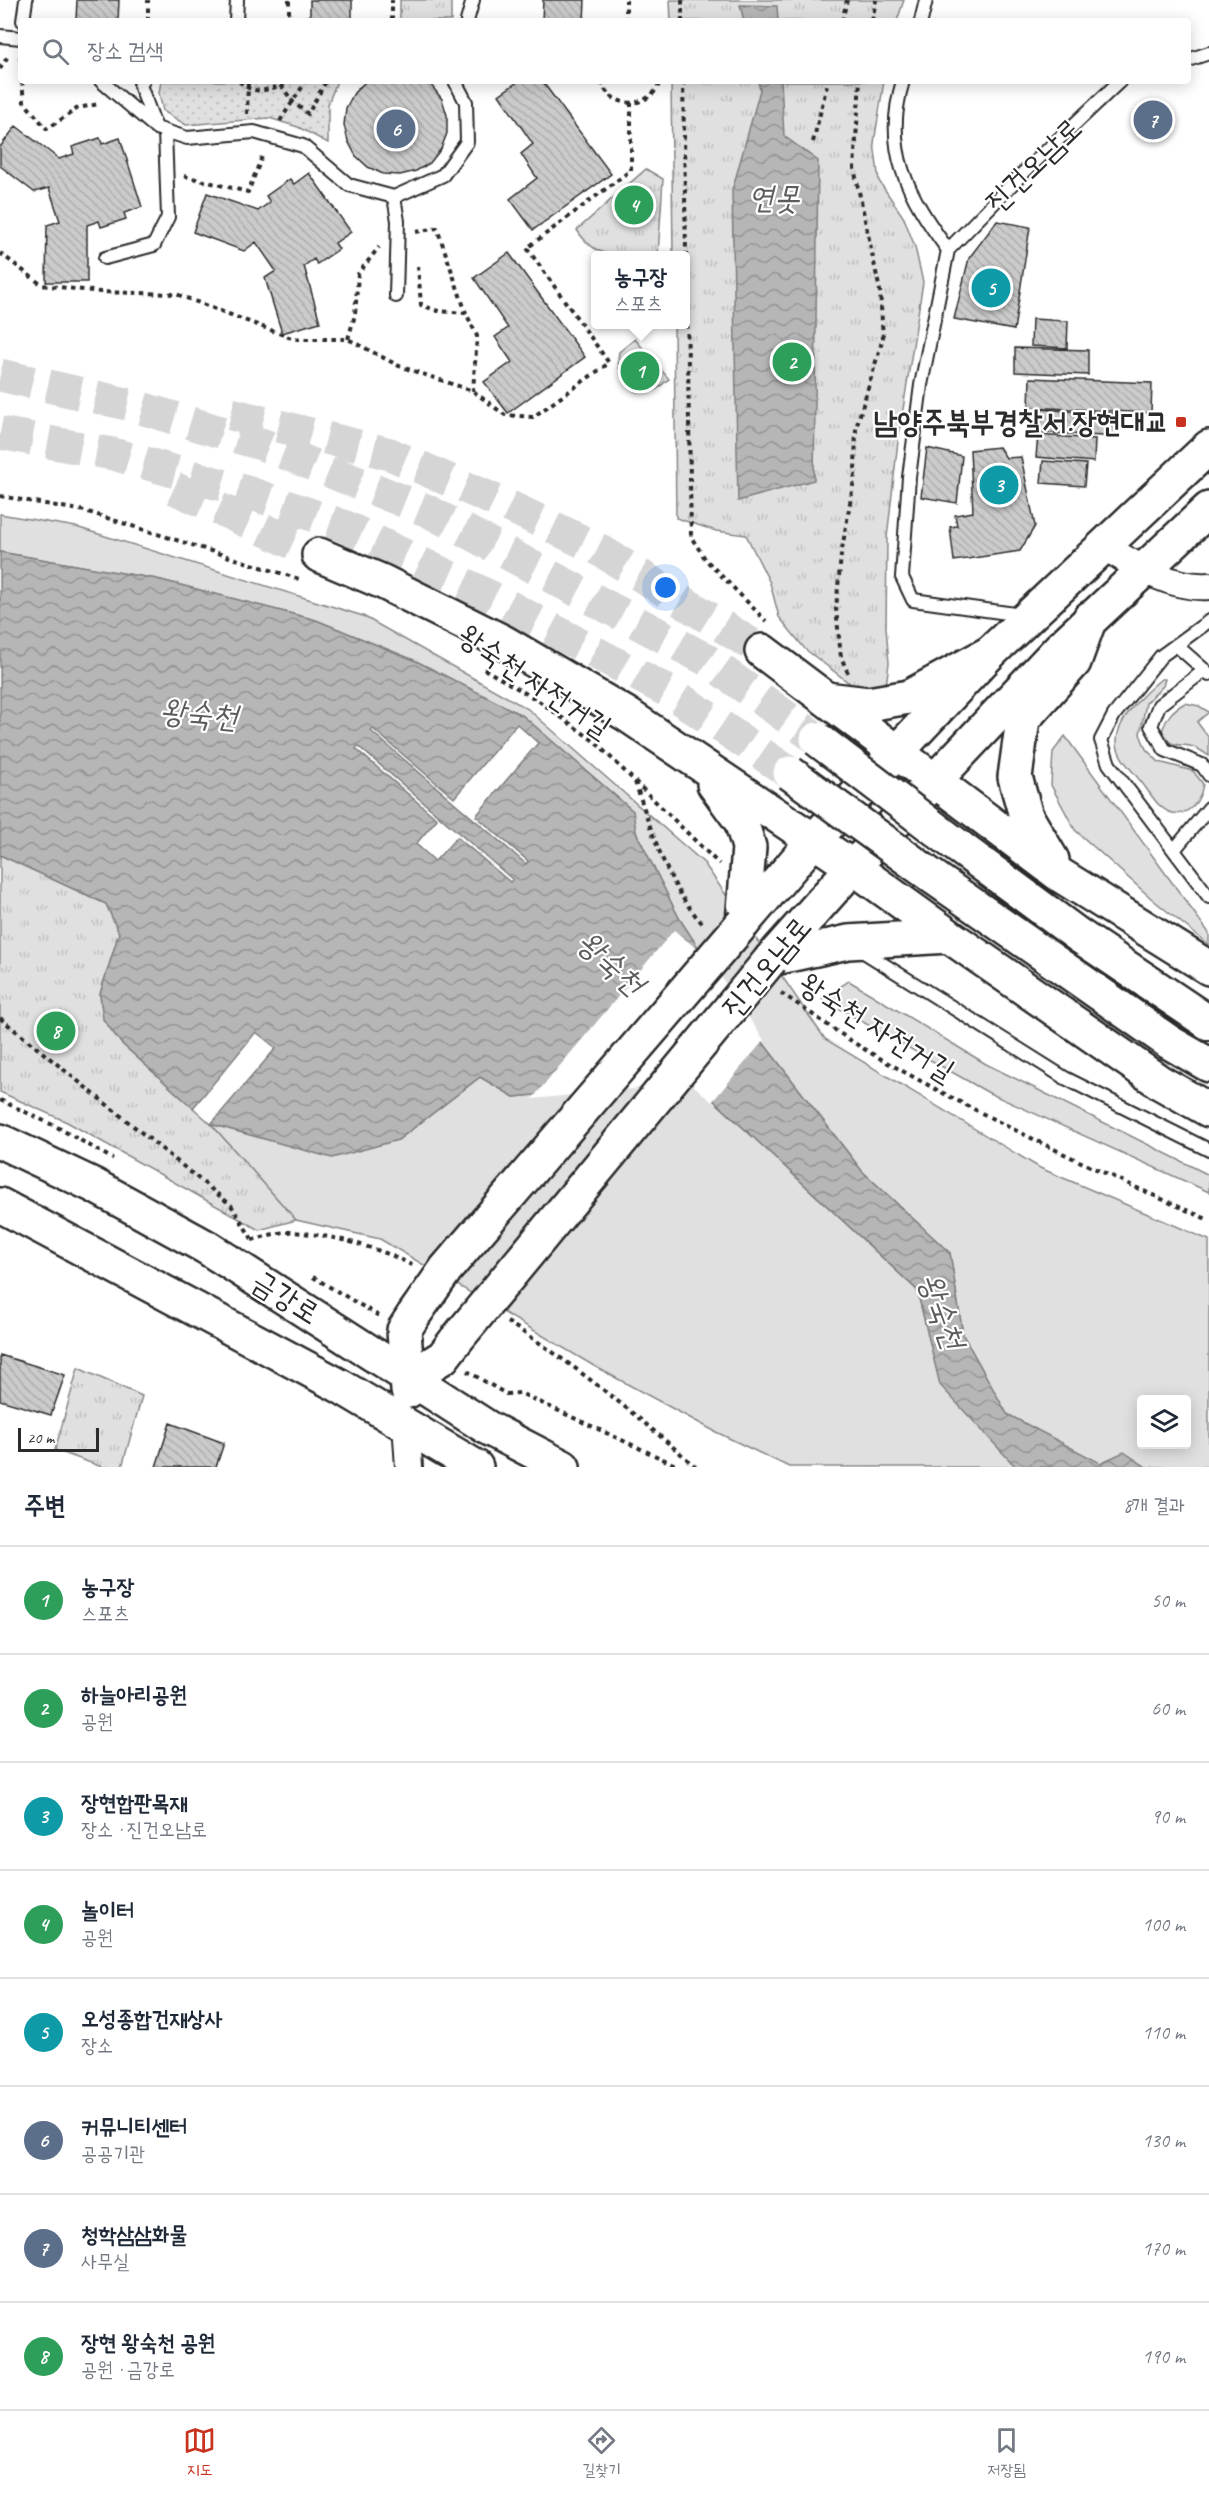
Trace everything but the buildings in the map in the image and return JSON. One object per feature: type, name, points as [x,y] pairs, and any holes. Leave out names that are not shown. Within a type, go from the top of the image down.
[{"type":"main road","name":"진건오남로","points":[[406,1423],[409,1378],[404,1330],[446,1269],[813,841],[990,653],[1209,447]]},
{"type":"main road","name":"진건오남로","points":[[409,1378],[443,1357],[772,973],[853,867],[1090,618],[1209,509]]},
{"type":"main road","points":[[311,568],[383,582],[503,642],[626,714],[698,760],[1161,1083],[1209,1110]]},
{"type":"main road","points":[[1060,875],[1026,816],[1015,777],[1023,719],[1074,662],[1090,618]]},
{"type":"main road","points":[[766,638],[826,699],[1060,875],[1209,968]]},
{"type":"main road","points":[[826,699],[858,704],[909,697],[990,653]]},
{"type":"main road","points":[[817,739],[1078,935],[1209,1023]]},
{"type":"main road","points":[[698,760],[741,821],[749,847],[743,923]]},
{"type":"main road","points":[[790,773],[933,877],[1169,1042],[1209,1065]]},
{"type":"main road","points":[[772,973],[848,942],[949,936]]},
{"type":"main road","name":"금강로","points":[[0,1141],[93,1185],[206,1247],[488,1428],[563,1467]]},
{"type":"main road","name":"금강로","points":[[0,1205],[236,1329],[406,1423],[476,1467]]},
{"type":"street","points":[[1105,547],[1143,570],[1194,587],[1209,586]]},
{"type":"street","points":[[406,1423],[409,1467]]},
{"type":"lane","points":[[23,18],[26,0]]},
{"type":"lane","points":[[236,18],[237,0]]},
{"type":"lane","points":[[468,18],[473,0]]},
{"type":"lane","points":[[922,18],[926,0]]},
{"type":"lane","points":[[0,36],[18,35]]},
{"type":"lane","points":[[1191,59],[1209,54]]},
{"type":"lane","points":[[105,84],[160,129],[187,138],[247,132],[303,146],[350,184],[394,197],[443,175],[467,142],[466,102],[457,84]]},
{"type":"lane","points":[[105,258],[154,245],[168,217],[167,171],[160,129],[142,84]]},
{"type":"lane","points":[[902,84],[895,106],[899,165],[918,209],[948,250],[921,385],[909,477],[902,577],[913,600],[1029,616]]},
{"type":"lane","name":"진건오남로","points":[[948,250],[1021,175],[1117,84]]},
{"type":"lane","points":[[394,197],[397,238],[396,296]]},
{"type":"lane","points":[[1207,889],[1174,850],[1109,764],[1101,740],[1114,716],[1161,656],[1209,621]]},
{"type":"lane","points":[[1176,645],[1207,672],[1159,705],[1151,726],[1166,750],[1202,765],[1209,775]]},
{"type":"lane","points":[[1174,850],[1209,808]]},
{"type":"lane","points":[[848,942],[1065,1078],[1209,1150]]},
{"type":"path","points":[[148,0],[148,18]]},
{"type":"path","points":[[289,0],[289,18]]},
{"type":"path","points":[[392,0],[392,18]]},
{"type":"path","points":[[626,0],[626,18]]},
{"type":"path","points":[[682,0],[682,18]]},
{"type":"path","points":[[843,18],[847,0]]},
{"type":"path","points":[[873,18],[876,0]]},
{"type":"path","points":[[22,84],[24,102],[47,129],[78,108],[124,100]]},
{"type":"path","points":[[242,84],[248,89],[262,92],[284,84]]},
{"type":"path","points":[[247,132],[248,84]]},
{"type":"path","points":[[167,171],[248,192],[270,137],[304,84]]},
{"type":"path","points":[[281,85],[293,102],[308,114],[324,84]]},
{"type":"path","points":[[603,84],[616,100],[636,103],[654,93],[658,84]]},
{"type":"path","points":[[683,84],[686,251]]},
{"type":"path","points":[[813,142],[827,84]]},
{"type":"path","points":[[858,704],[841,657],[836,609],[855,474],[856,428],[883,338],[880,291],[854,168],[860,84]]},
{"type":"path","points":[[348,339],[355,315],[358,274],[375,247],[397,238],[437,228],[466,313],[477,336],[473,390]]},
{"type":"path","points":[[397,238],[415,254],[420,271],[421,305],[438,311],[466,313]]},
{"type":"path","points":[[688,329],[692,537],[706,560],[766,638]]},
{"type":"path","points":[[0,496],[85,511],[311,568]]},
{"type":"path","name":"왕숙천 자전거길","points":[[477,665],[539,701],[594,741],[633,779],[660,855],[689,910],[706,927]]},
{"type":"path","points":[[633,779],[746,888]]},
{"type":"path","name":"왕숙천 자전거길","points":[[772,973],[867,1050],[978,1112],[1127,1184],[1209,1220]]},
{"type":"path","points":[[0,1018],[231,1205],[252,1240]]},
{"type":"green space","points":[[400,0],[451,0],[451,18],[400,18]]},
{"type":"green space","points":[[670,0],[904,0],[898,18],[671,18]]},
{"type":"green space","points":[[160,84],[336,84],[328,104],[328,143],[298,127],[269,118],[186,125],[163,111],[159,93]]},
{"type":"green space","points":[[671,84],[884,84],[874,143],[879,181],[904,218],[915,247],[923,282],[898,441],[887,538],[886,628],[889,663],[885,694],[857,689],[805,649],[779,617],[770,583],[746,535],[716,531],[676,518],[674,329],[690,329],[690,251],[673,251]]},
{"type":"green space","points":[[646,169],[663,179],[658,251],[599,251],[585,241],[577,230]]},
{"type":"green space","points":[[635,339],[669,379],[653,391],[637,392],[630,388],[621,376],[619,352]]},
{"type":"green space","points":[[0,514],[76,527],[363,616],[528,709],[704,863],[825,1039],[1040,1168],[1209,1240],[1209,1467],[1146,1467],[1124,1453],[1100,1464],[1007,1414],[963,1335],[950,1253],[862,1171],[744,1018],[679,918],[636,832],[632,811],[522,716],[416,661],[316,620],[157,579],[0,552]]},
{"type":"green space","points":[[1161,679],[1165,679],[1163,686],[1146,703],[1140,734],[1146,749],[1159,762],[1193,771],[1203,784],[1201,793],[1193,806],[1180,813],[1173,813],[1158,804],[1124,762],[1117,742],[1126,716],[1147,691]]},
{"type":"green space","points":[[1185,703],[1199,706],[1209,712],[1197,722],[1209,738],[1209,756],[1196,748],[1169,742],[1162,731],[1170,714]]},
{"type":"green space","points":[[1065,736],[1209,933],[1209,945],[1152,899],[1075,830],[1051,785],[1053,752]]},
{"type":"green space","points":[[0,855],[106,904],[119,933],[100,994],[103,1019],[121,1043],[211,1124],[296,1220],[259,1230],[67,1122],[0,1092]]},
{"type":"green space","points":[[849,981],[986,1064],[1209,1175],[1209,1192],[989,1093],[822,999]]},
{"type":"green space","points":[[480,1077],[514,1097],[692,1080],[917,1290],[941,1385],[1017,1467],[789,1467],[716,1432],[594,1366],[380,1239],[296,1220],[211,1124],[247,1134],[398,1140]]},
{"type":"green space","points":[[78,1368],[142,1396],[122,1467],[102,1467],[55,1450]]},
{"type":"water","points":[[740,5],[777,6],[778,18],[743,18]]},
{"type":"water","name":"연못","points":[[759,84],[781,84],[784,136],[818,161],[814,480],[738,501],[732,191],[760,90]]},
{"type":"water","name":"왕숙천","points":[[0,552],[157,579],[316,620],[416,661],[522,715],[633,811],[636,832],[679,918],[744,1018],[862,1171],[950,1253],[963,1335],[1007,1414],[1100,1463],[1124,1452],[1146,1467],[1017,1467],[1013,1464],[940,1385],[917,1290],[692,1080],[514,1097],[480,1077],[398,1140],[332,1158],[211,1124],[276,1048],[256,1032],[193,1108],[121,1043],[103,1019],[100,994],[119,933],[106,904],[0,855]],"holes":[[[517,724],[538,743],[476,816],[528,861],[526,864],[371,731],[373,729],[454,798]],[[358,746],[512,879],[512,880],[510,882],[457,837],[435,861],[416,844],[437,819],[356,749]]]},
{"type":"pier","points":[[674,930],[708,958],[764,1040],[712,1102],[691,1083],[532,1099]]},
{"type":"tunnel","points":[[0,375],[131,405],[264,445],[428,511],[707,660],[817,739]]},
{"type":"tunnel","points":[[231,414],[390,454],[519,511],[598,549],[762,651]]},
{"type":"tunnel","points":[[0,433],[113,454],[247,492],[346,527],[491,597],[673,694],[790,773]]},
{"type":"tunnel","points":[[174,488],[319,555]]},
{"type":"place","name":"청학삼삼화물","points":[[1153,120]]},
{"type":"place","name":"커뮤니티센터","points":[[396,129]]},
{"type":"place","name":"놀이터","points":[[634,205]]},
{"type":"place","name":"오성종합건재상사","points":[[991,288]]},
{"type":"place","name":"하늘아리공원","points":[[792,362]]},
{"type":"place","name":"농구장","points":[[640,371]]},
{"type":"place","name":"남양주북부경찰서.장현대교","points":[[1181,422]]},
{"type":"place","name":"장현합판목재","points":[[999,485]]},
{"type":"place","name":"장현 왕숙천 공원","points":[[56,1031]]}]
